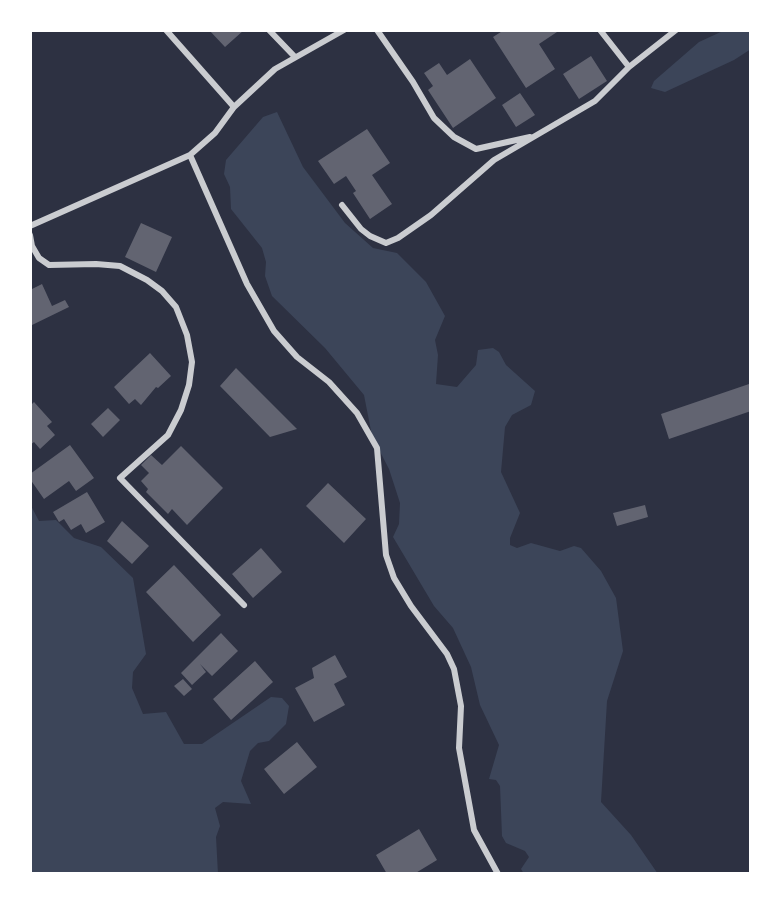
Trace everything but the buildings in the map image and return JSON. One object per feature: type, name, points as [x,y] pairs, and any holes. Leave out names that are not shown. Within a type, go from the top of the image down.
[{"type":"street","points":[[166,30],[234,107]]},
{"type":"street","points":[[269,30],[294,56]]},
{"type":"street","points":[[30,226],[190,155],[215,133],[234,107],[275,69],[294,56],[344,30]]},
{"type":"street","points":[[377,30],[413,82],[434,118],[454,137],[476,149],[530,137]]},
{"type":"street","points":[[600,30],[629,67]]},
{"type":"street","points":[[342,206],[361,229],[370,236],[386,243],[392,241],[431,215],[494,160],[595,100],[629,67],[676,30]]},
{"type":"street","points":[[190,155],[247,285],[274,331],[297,357],[329,382],[357,413],[377,448],[386,555],[394,578],[411,606],[447,654],[454,669],[461,706],[459,747],[474,830],[498,874]]},
{"type":"street","points":[[30,235],[32,246],[39,258],[49,266],[96,264],[120,266],[147,280],[162,291],[176,307],[187,335],[192,362],[189,385],[181,410],[168,435],[120,478],[244,605]]},
{"type":"shaded area","points":[[725,30],[751,30],[751,49],[734,60],[665,92],[651,88],[654,81],[699,42]]},
{"type":"shaded area","points":[[277,112],[303,167],[345,223],[373,248],[397,253],[426,282],[445,316],[435,340],[438,355],[436,384],[457,387],[476,365],[478,350],[493,348],[499,352],[506,365],[535,391],[531,405],[512,415],[505,427],[501,472],[520,513],[510,538],[510,545],[517,548],[531,543],[560,551],[574,546],[581,548],[601,571],[616,598],[623,651],[607,701],[601,802],[631,835],[658,874],[524,874],[521,869],[529,857],[525,851],[506,843],[502,836],[500,786],[496,780],[489,779],[499,745],[480,705],[471,667],[453,628],[434,606],[393,537],[399,524],[400,503],[389,469],[372,436],[364,395],[325,348],[272,296],[265,276],[266,262],[262,248],[231,209],[230,187],[224,174],[226,160],[263,117]]},
{"type":"shaded area","points":[[30,504],[39,521],[56,520],[74,538],[101,547],[133,578],[146,654],[133,672],[132,688],[143,714],[166,712],[184,744],[202,744],[271,697],[282,698],[289,706],[286,724],[269,741],[258,743],[250,751],[241,781],[251,804],[223,802],[215,808],[220,826],[216,837],[218,874],[30,874]]}]
